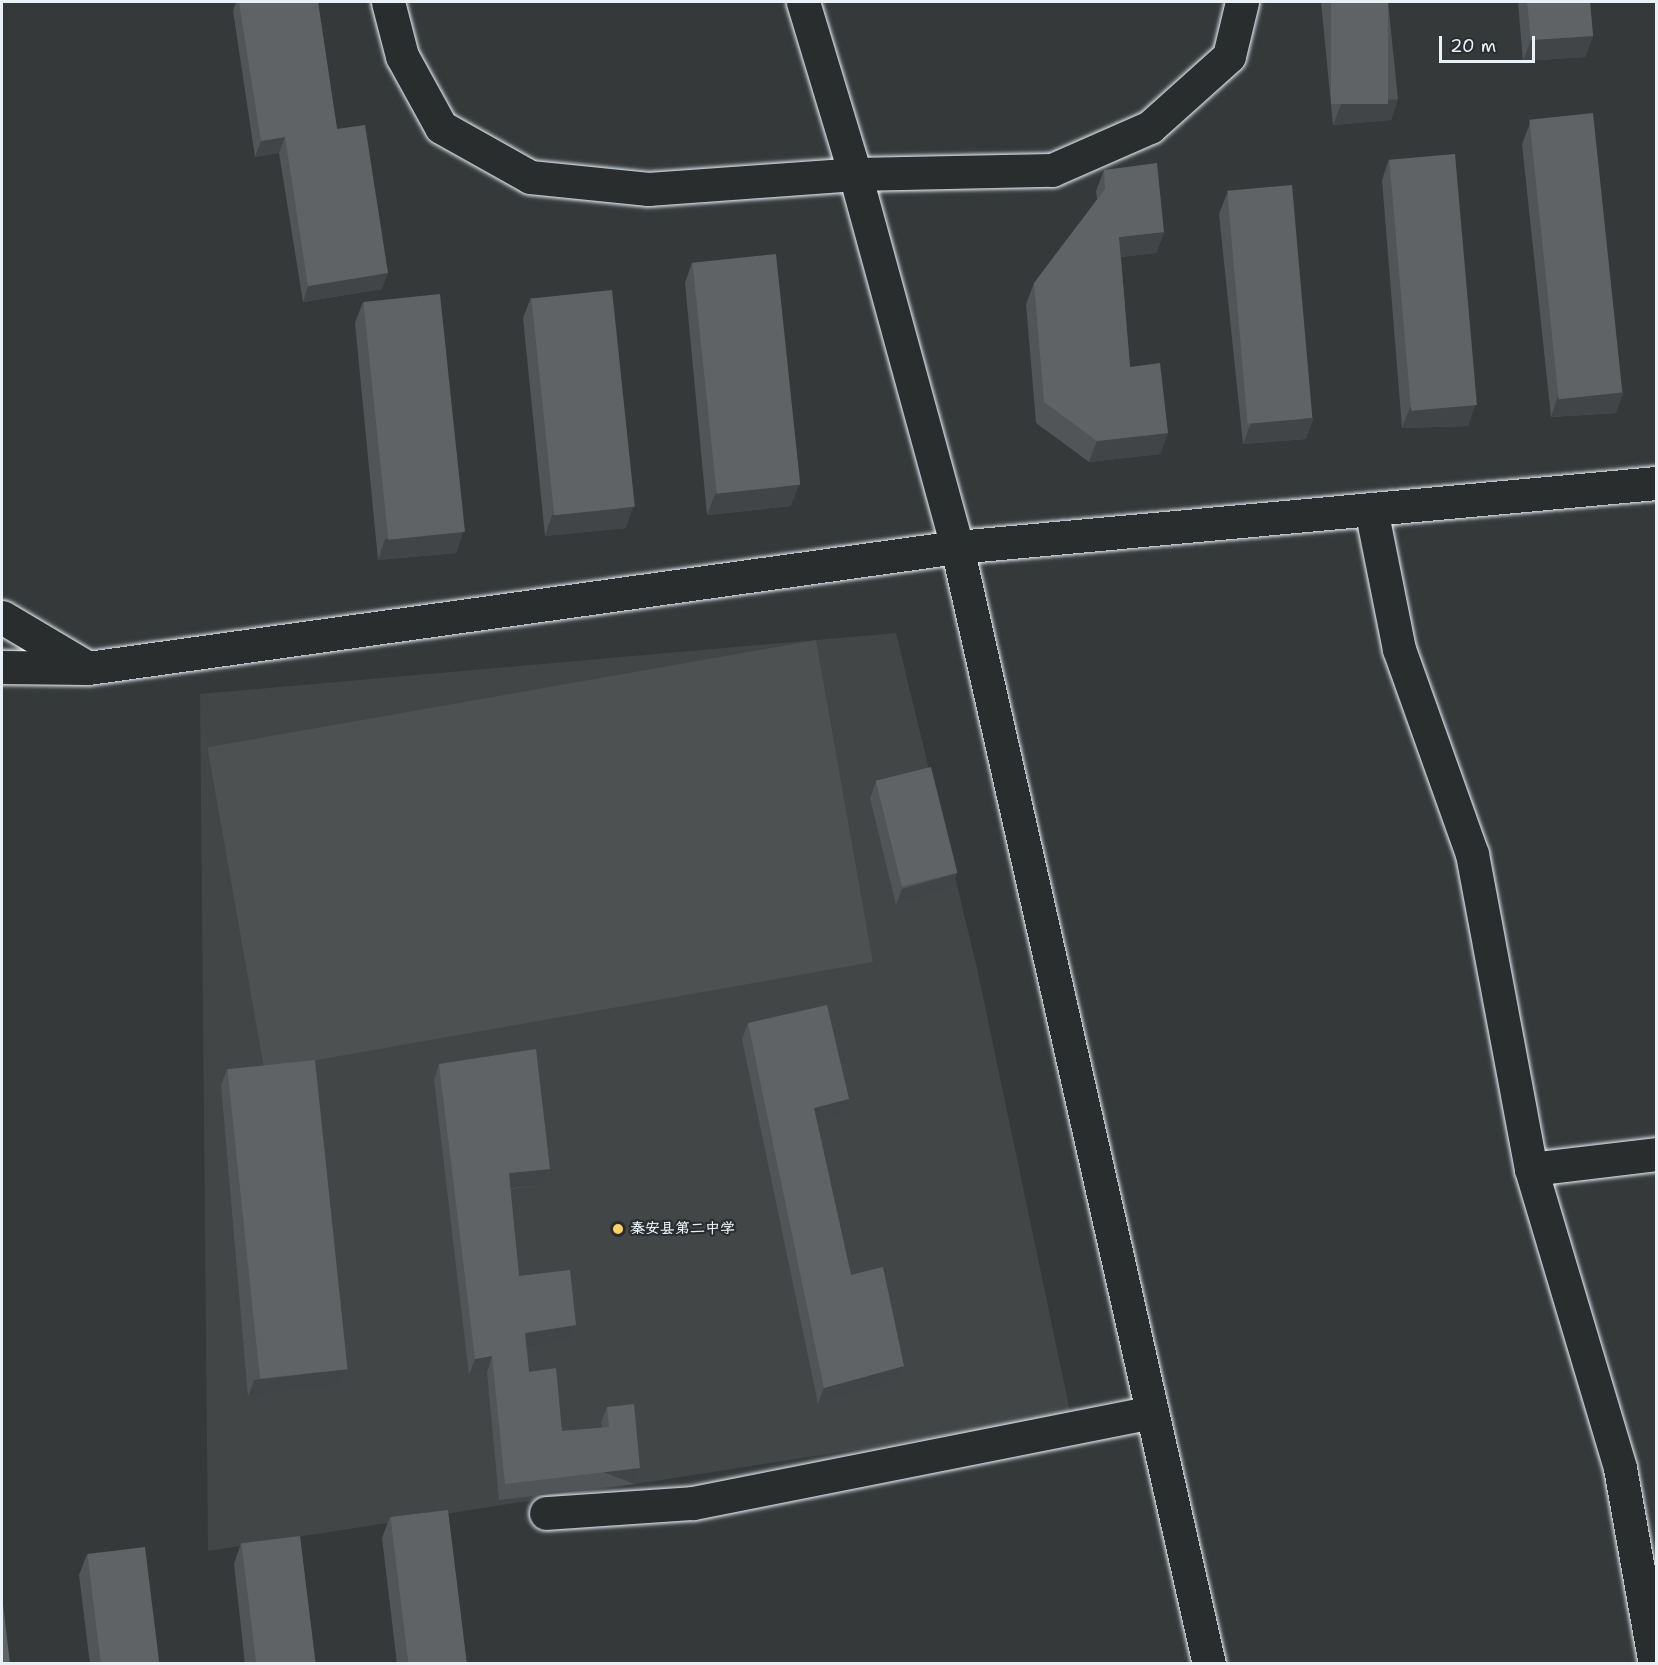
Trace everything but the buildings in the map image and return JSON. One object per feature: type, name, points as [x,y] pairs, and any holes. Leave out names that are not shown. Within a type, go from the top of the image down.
[{"type":"street","points":[[388,2],[402,56],[441,127],[530,177],[648,189],[855,174],[1052,170],[1150,127],[1229,56],[1242,2]]},
{"type":"street","points":[[803,2],[855,174],[957,547],[1209,1664]]},
{"type":"street","points":[[2,667],[88,668],[957,547],[1656,483]]},
{"type":"street","points":[[1371,509],[1400,649],[1472,854],[1531,1169],[1620,1468],[1654,1664]]},
{"type":"street","points":[[2,617],[88,668]]},
{"type":"street","points":[[1531,1169],[1656,1154]]},
{"type":"street","points":[[546,1513],[693,1503],[1152,1412]]},
{"type":"shaded area","name":"秦安县第二中学","points":[[896,633],[977,968],[1071,1416],[208,1551],[200,694]]},
{"type":"shaded area","points":[[816,640],[873,962],[264,1069],[207,747]]},
{"type":"place","name":"秦安县第二中学","points":[[618,1229]]}]
